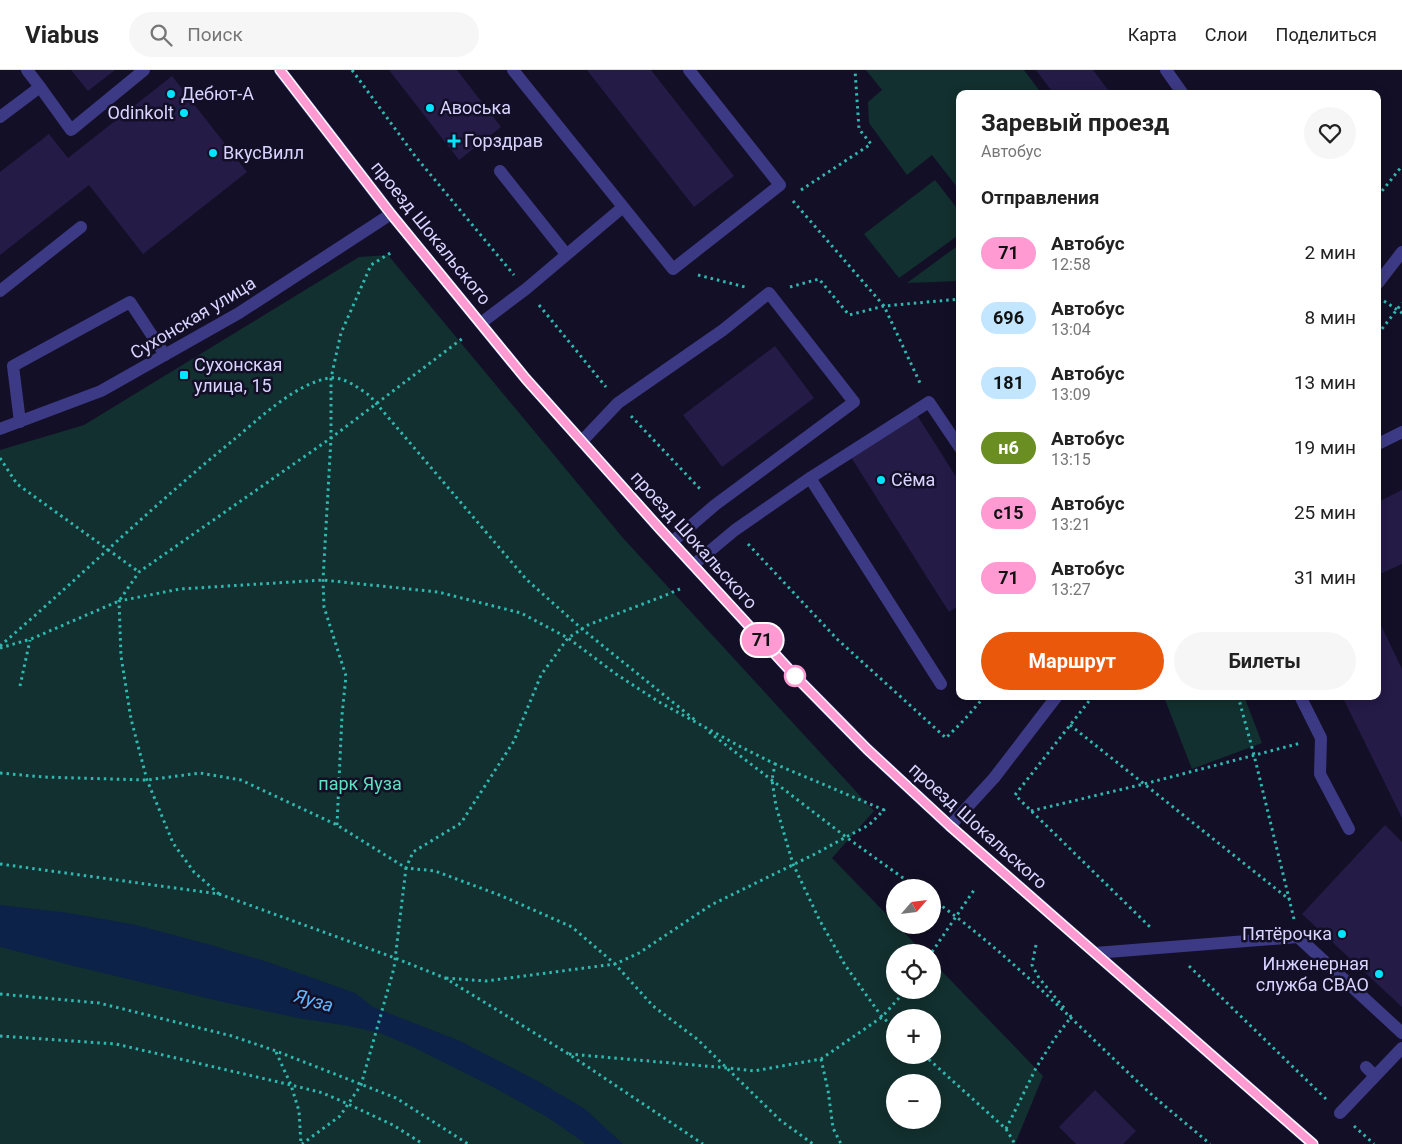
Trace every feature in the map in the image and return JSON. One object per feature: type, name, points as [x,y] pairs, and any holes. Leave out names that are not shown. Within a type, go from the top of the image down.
[{"type":"street","points":[[27,70],[71,130],[144,70]]},
{"type":"street","name":"проезд Шокальского","points":[[280,70],[391,214],[526,379],[797,678],[867,749],[950,826],[1313,1144]]},
{"type":"street","points":[[513,70],[673,269],[780,185],[689,70]]},
{"type":"street","points":[[1166,70],[1180,90]]},
{"type":"street","points":[[0,117],[40,87]]},
{"type":"street","points":[[500,171],[566,254]]},
{"type":"street","points":[[481,323],[526,289],[623,208]]},
{"type":"street","name":"Сухонская улица","points":[[0,429],[101,391],[239,313],[391,214]]},
{"type":"street","points":[[0,291],[81,227]]},
{"type":"street","points":[[1382,270],[1402,252]]},
{"type":"street","points":[[582,441],[618,402],[723,330],[769,293],[854,402],[715,505],[672,542]]},
{"type":"street","points":[[20,422],[13,366],[130,302],[165,355]]},
{"type":"street","points":[[694,565],[735,530],[810,478],[929,402],[956,442]]},
{"type":"street","points":[[1381,442],[1402,432]]},
{"type":"street","points":[[810,478],[940,684]]},
{"type":"street","points":[[950,826],[994,778],[1054,700]]},
{"type":"street","points":[[1302,700],[1321,738],[1320,774],[1349,829]]},
{"type":"street","points":[[1096,953],[1298,937],[1402,1033]]},
{"type":"street","points":[[1340,1112],[1370,1072],[1401,1051]]},
{"type":"path","points":[[352,70],[415,156],[618,402],[715,505]]},
{"type":"path","points":[[790,197],[871,144],[859,129],[855,70]]},
{"type":"path","points":[[1381,192],[1402,166]]},
{"type":"path","points":[[780,185],[884,306],[929,402]]},
{"type":"path","points":[[337,825],[342,715],[346,676],[324,607],[323,580],[331,438],[331,378],[341,333],[371,266],[392,252]]},
{"type":"path","points":[[673,269],[769,293],[819,279],[849,315],[884,306],[956,299]]},
{"type":"path","points":[[1381,299],[1402,313]]},
{"type":"path","points":[[1381,330],[1402,303]]},
{"type":"path","points":[[219,894],[194,872],[173,842],[147,780],[131,719],[121,656],[119,601],[139,572],[331,438],[463,338]]},
{"type":"path","points":[[0,647],[109,550],[183,480],[281,400],[312,384],[331,378],[353,383],[370,396],[526,579],[582,629],[701,725],[846,838],[904,879]]},
{"type":"path","points":[[0,458],[17,484],[139,572]]},
{"type":"path","points":[[735,530],[836,639],[946,738],[982,700]]},
{"type":"path","points":[[0,647],[30,639],[119,601],[180,590],[323,580],[438,592],[521,613],[568,638],[616,674],[658,702],[775,764],[884,810],[868,824],[846,838],[711,905],[639,953],[615,964],[486,980],[445,978]]},
{"type":"path","points":[[276,1051],[291,1085],[298,1111],[302,1144],[340,1116],[361,1085],[394,968],[406,868],[413,852],[461,823],[514,741],[541,675],[568,638],[588,625],[680,589]]},
{"type":"path","points":[[20,686],[30,639]]},
{"type":"path","points":[[1090,700],[1015,796],[1374,1144]]},
{"type":"path","points":[[1239,700],[1298,937]]},
{"type":"path","points":[[1070,725],[1290,900]]},
{"type":"path","points":[[1031,811],[1321,738]]},
{"type":"path","points":[[775,764],[772,780],[776,806],[793,864],[819,919],[845,965],[886,1020]]},
{"type":"path","points":[[0,773],[43,777],[147,780],[200,774],[241,780],[337,825],[406,868],[435,871],[502,896],[572,927],[615,964],[653,1006],[698,1040],[780,1120],[813,1144]]},
{"type":"path","points":[[0,864],[219,894],[395,958],[445,978],[567,1054],[703,1144]]},
{"type":"path","points":[[937,944],[974,890]]},
{"type":"path","points":[[941,905],[987,941],[1071,1017],[1139,1083],[1210,1144]]},
{"type":"path","points":[[1036,944],[1032,965],[1071,1017]]},
{"type":"path","points":[[0,994],[99,1003],[232,1036],[276,1051],[396,1098],[468,1144]]},
{"type":"path","points":[[567,1054],[754,1072],[821,1059],[882,1017],[898,999]]},
{"type":"path","points":[[1006,1129],[1036,1068],[1071,1017]]},
{"type":"path","points":[[0,1036],[116,1044],[323,1093],[393,1125],[423,1144]]},
{"type":"path","points":[[821,1059],[828,1090],[833,1128],[841,1144]]},
{"type":"path","points":[[934,1064],[1006,1129],[1015,1144]]},
{"type":"green space","points":[[866,70],[1024,70],[1039,90],[956,90],[956,186],[932,155],[907,175],[869,123],[868,102],[882,90]]},
{"type":"green space","points":[[935,180],[956,207],[956,237],[899,278],[864,234]]},
{"type":"green space","points":[[956,247],[956,281],[907,283]]},
{"type":"green space","name":"парк Яуза","points":[[388,255],[623,538],[874,811],[832,858],[886,914],[886,934],[906,934],[915,944],[886,944],[886,999],[941,999],[941,970],[1043,1076],[1015,1144],[0,1144],[0,450],[84,425],[359,257]]},
{"type":"green space","points":[[1165,700],[1246,700],[1262,743],[1192,769]]},
{"type":"water","name":"Яуза","points":[[0,905],[69,913],[136,925],[268,962],[355,993],[373,1007],[460,1041],[536,1080],[585,1109],[623,1144],[586,1144],[547,1117],[495,1088],[411,1046],[380,1033],[223,1002],[0,947]]},
{"type":"building","points":[[71,70],[115,70],[88,91]]},
{"type":"building","points":[[389,70],[457,70],[501,127],[459,160]]},
{"type":"building","points":[[587,70],[651,70],[734,176],[694,207]]},
{"type":"building","points":[[1036,70],[1093,70],[1108,90],[1051,90]]},
{"type":"building","points":[[172,76],[247,172],[143,254],[89,185],[0,255],[0,172],[49,134],[68,158]]},
{"type":"building","points":[[775,346],[814,398],[722,467],[683,415]]},
{"type":"building","points":[[915,412],[956,477],[956,608],[949,612],[849,454]]},
{"type":"building","points":[[1402,490],[1402,564],[1381,574],[1381,500]]},
{"type":"building","points":[[1381,625],[1402,669],[1402,818],[1344,700],[1381,700]]},
{"type":"building","points":[[1385,825],[1402,842],[1402,1007],[1302,914]]},
{"type":"building","points":[[1095,1090],[1136,1131],[1123,1144],[1076,1144],[1059,1127]]},
{"type":"bus line","name":"71","points":[[280,70],[391,214],[526,379],[797,678],[867,749],[950,826],[1313,1144]]},
{"type":"place","name":"Дебют-А","points":[[171,94]]},
{"type":"place","name":"Авоська","points":[[430,108]]},
{"type":"place","name":"Odinkolt","points":[[184,113]]},
{"type":"place","name":"Горздрав","points":[[454,141]]},
{"type":"place","name":"ВкусВилл","points":[[213,153]]},
{"type":"place","name":"Сухонская улица, 15","points":[[184,375]]},
{"type":"place","name":"Сёма","points":[[881,480]]},
{"type":"place","name":"Пятёрочка","points":[[1342,934]]},
{"type":"place","name":"Инженерная служба СВАО","points":[[1379,974]]}]
